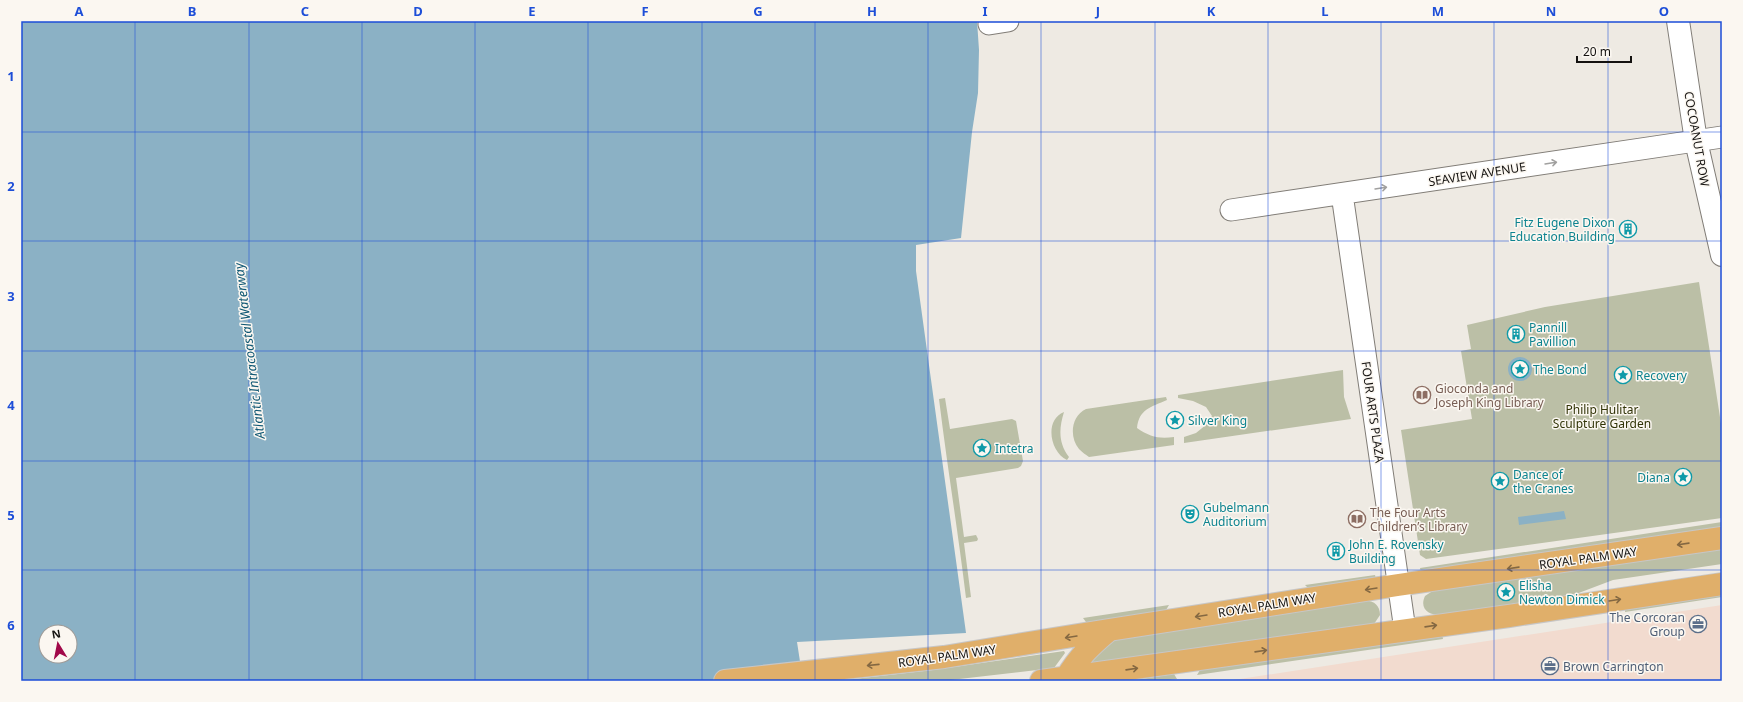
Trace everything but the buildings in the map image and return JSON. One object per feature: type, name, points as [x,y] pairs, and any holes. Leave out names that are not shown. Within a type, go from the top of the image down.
[{"type":"main road","name":"ROYAL PALM WAY","points":[[724,681],[944,657],[1398,585],[1722,538]]},
{"type":"main road","points":[[1041,681],[1097,677],[1722,584]]},
{"type":"main road","points":[[1065,680],[1078,659],[1091,645],[1109,630]]},
{"type":"street","name":"COCOANUT ROW","points":[[1678,21],[1696,141],[1722,255]]},
{"type":"street","name":"SEAVIEW AVENUE","points":[[1232,210],[1722,137]]},
{"type":"street","name":"FOUR ARTS PLAZA","points":[[1342,194],[1405,630]]},
{"type":"shaded area","points":[[1722,605],[1722,681],[1227,681]]},
{"type":"green space","name":"Philip Hulitar Sculpture Garden","points":[[1699,282],[1722,430],[1722,518],[1426,559],[1420,555],[1401,430],[1472,419],[1461,351],[1471,349],[1467,325],[1545,307]]},
{"type":"green space","points":[[1343,370],[1344,397],[1351,419],[1184,443],[1184,437],[1196,433],[1207,424],[1208,420],[1212,416],[1206,407],[1193,401],[1178,398],[1178,395]]},
{"type":"green space","points":[[1166,397],[1167,400],[1151,407],[1143,413],[1138,422],[1137,428],[1155,437],[1174,437],[1174,445],[1089,457],[1079,449],[1076,444],[1073,427],[1077,417],[1086,409]]},
{"type":"green space","points":[[945,398],[950,429],[1012,419],[1016,421],[1023,461],[1021,466],[1018,468],[956,478],[964,537],[976,535],[978,539],[977,541],[964,543],[971,597],[966,598],[939,399]]},
{"type":"green space","points":[[1064,412],[1060,435],[1065,452],[1069,457],[1067,460],[1061,456],[1057,450],[1053,443],[1052,436],[1054,422],[1058,416]]},
{"type":"green space","points":[[1722,522],[1722,527],[1421,572],[1420,568]]},
{"type":"green space","points":[[1722,548],[1722,564],[1613,580],[1576,594],[1440,615],[1432,614],[1424,608],[1423,604],[1425,596],[1434,590]]},
{"type":"green space","points":[[1375,575],[1376,579],[1309,589],[1305,585]]},
{"type":"green space","points":[[1722,593],[1722,597],[1625,612],[1625,608]]},
{"type":"green space","points":[[1364,601],[1373,602],[1379,608],[1380,615],[1374,624],[1141,659],[1086,663],[1111,641],[1117,639]]},
{"type":"green space","points":[[1169,605],[1166,610],[1089,622],[1086,622],[1083,618]]},
{"type":"green space","points":[[1442,634],[1443,639],[1197,675],[1200,670]]},
{"type":"green space","points":[[1064,651],[1065,653],[1054,668],[942,681],[836,681],[933,670]]},
{"type":"green space","points":[[1174,674],[1177,679],[1161,681],[1128,681]]},
{"type":"water","name":"Atlantic Intracoastal Waterway","points":[[21,21],[977,21],[979,50],[978,93],[972,132],[961,238],[916,245],[916,271],[966,633],[797,642],[803,681],[21,681]]},
{"type":"water","points":[[1520,357],[1525,358],[1531,364],[1531,374],[1525,380],[1520,381],[1515,380],[1509,374],[1508,369],[1509,364],[1515,358]]},
{"type":"water","points":[[1564,511],[1566,519],[1519,525],[1518,517]]},
{"type":"place","name":"Fitz Eugene Dixon Education Building","points":[[1628,229]]},
{"type":"place","name":"Pannill Pavillion","points":[[1516,334]]},
{"type":"place","name":"The Bond","points":[[1520,369]]},
{"type":"place","name":"Recovery","points":[[1623,375]]},
{"type":"place","name":"Gioconda and Joseph King Library","points":[[1422,395]]},
{"type":"place","name":"Silver King","points":[[1175,420]]},
{"type":"place","name":"Intetra","points":[[982,448]]},
{"type":"place","name":"Diana","points":[[1683,477]]},
{"type":"place","name":"Dance of the Cranes","points":[[1500,481]]},
{"type":"place","name":"Gubelmann Auditorium","points":[[1190,514]]},
{"type":"place","name":"The Four Arts Children’s Library","points":[[1357,519]]},
{"type":"place","name":"John E. Rovensky Building","points":[[1336,551]]},
{"type":"place","name":"Elisha Newton Dimick","points":[[1506,592]]},
{"type":"place","name":"The Corcoran Group","points":[[1698,624]]},
{"type":"place","name":"Brown Carrington","points":[[1550,666]]}]
